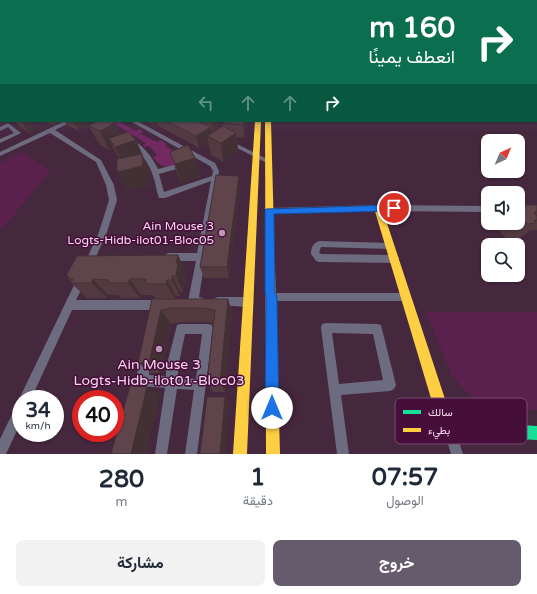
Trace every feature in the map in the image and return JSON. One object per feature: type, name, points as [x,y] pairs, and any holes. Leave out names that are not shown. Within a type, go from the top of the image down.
[{"type":"street","points":[[0,154],[68,122]]},
{"type":"street","points":[[135,122],[213,165],[216,171],[213,178],[193,301],[249,302]]},
{"type":"street","points":[[240,454],[258,122]]},
{"type":"street","points":[[268,122],[270,292],[272,297],[273,454]]},
{"type":"street","points":[[0,129],[8,125],[18,133],[0,140]]},
{"type":"street","points":[[29,390],[69,305],[95,257],[113,200],[110,185],[98,161],[50,130]]},
{"type":"street","points":[[126,138],[137,145],[148,157],[155,172],[162,196],[213,178]]},
{"type":"street","points":[[224,140],[268,162]]},
{"type":"street","points":[[155,172],[190,162],[197,156]]},
{"type":"street","points":[[269,211],[378,208],[481,209]]},
{"type":"street","points":[[378,208],[438,398]]},
{"type":"street","points":[[390,246],[319,244],[315,249],[314,254],[319,258],[395,260]]},
{"type":"street","points":[[161,257],[200,257]]},
{"type":"street","points":[[272,297],[406,297]]},
{"type":"street","points":[[69,305],[157,305],[154,320]]},
{"type":"street","points":[[334,390],[390,385],[377,329],[326,328],[334,390],[343,454]]},
{"type":"street","points":[[161,454],[172,382],[172,368],[181,329],[208,329],[191,454]]},
{"type":"street","points":[[148,350],[142,380],[200,385]]},
{"type":"street","points":[[0,453],[12,427]]},
{"type":"street","points":[[527,432],[537,433]]},
{"type":"street","points":[[454,444],[457,454]]},
{"type":"shaded area","points":[[112,122],[122,122],[121,123],[136,131],[140,129],[143,131],[141,134],[157,142],[160,140],[167,144],[165,146],[188,159],[169,166],[161,165],[153,157],[157,155],[149,146],[144,147],[143,145],[146,143],[133,135],[130,137],[129,133]]},
{"type":"shaded area","points":[[22,152],[50,171],[2,229],[0,226],[0,163]]},
{"type":"shaded area","points":[[426,312],[537,312],[537,410],[527,409],[527,398],[474,398],[451,374]]},
{"type":"building","points":[[95,122],[115,123],[100,131],[89,126]]},
{"type":"building","points":[[169,122],[200,122],[211,127],[196,136]]},
{"type":"building","points":[[224,122],[244,122],[243,125]]},
{"type":"building","points":[[223,126],[236,133],[221,143],[207,136]]},
{"type":"building","points":[[128,132],[136,140],[115,147],[109,138]]},
{"type":"building","points":[[188,145],[195,158],[175,164],[170,152]]},
{"type":"building","points":[[142,154],[143,166],[117,172],[117,159]]},
{"type":"building","name":"Ain Mouse 3 Logts-Hidb-ilot01-Bloc05","points":[[216,175],[239,176],[227,267],[200,267]]},
{"type":"building","points":[[525,205],[537,205],[537,212],[534,212],[537,216],[537,220],[534,220],[536,223],[528,224],[525,221]]},
{"type":"building","points":[[178,255],[176,263],[178,263],[176,276],[172,276],[172,280],[167,280],[166,284],[145,283],[146,279],[130,279],[128,283],[108,283],[109,280],[93,279],[92,283],[71,283],[73,279],[68,279],[69,276],[66,276],[77,256]]},
{"type":"building","points":[[152,299],[228,299],[220,383],[207,383],[215,310],[202,308],[172,308],[161,310],[149,363],[138,363]]},
{"type":"building","points":[[130,386],[147,387],[131,454],[111,454],[114,442],[124,442],[124,407]]},
{"type":"building","points":[[207,397],[225,397],[220,454],[200,454]]},
{"type":"traffic: fast","points":[[527,432],[537,433]]},
{"type":"traffic: slow","points":[[240,454],[258,122]]},
{"type":"traffic: slow","points":[[268,122],[273,454]]},
{"type":"traffic: slow","points":[[378,208],[438,398]]},
{"type":"place","name":"Ain Mouse 3 Logts-Hidb-ilot01-Bloc05","points":[[222,233]]},
{"type":"place","name":"Ain Mouse 3 Logts-Hidb-ilot01-Bloc03","points":[[159,349]]},
{"type":"route","points":[[272,408],[272,297],[270,292],[269,211],[394,208]]}]
